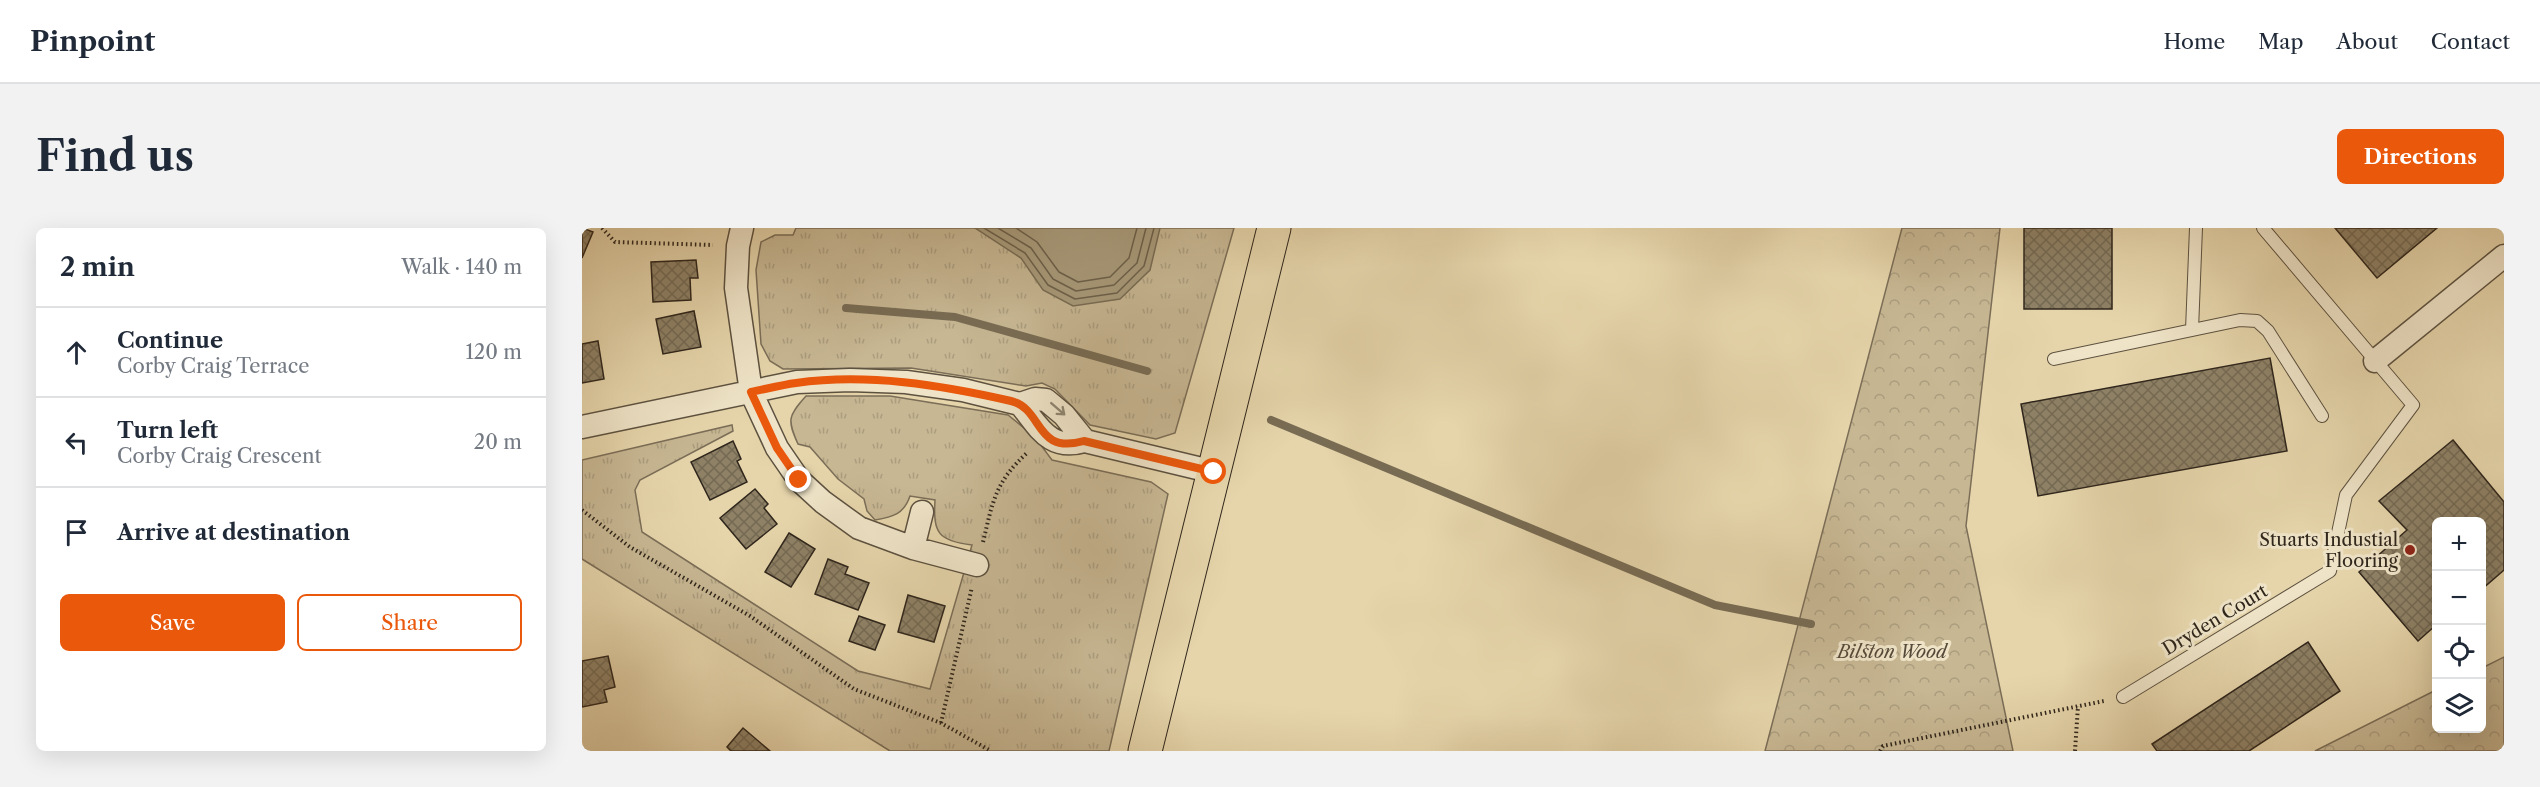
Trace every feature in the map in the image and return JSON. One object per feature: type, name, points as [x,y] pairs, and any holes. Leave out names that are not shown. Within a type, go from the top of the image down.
[{"type":"main road","points":[[1145,751],[1274,228]]},
{"type":"street","points":[[740,237],[736,288],[751,392],[777,448],[799,480],[823,502],[859,528],[913,548],[976,566]]},
{"type":"street","points":[[2375,361],[2504,256]]},
{"type":"street","points":[[582,428],[797,382],[850,380],[906,382],[963,390],[1020,404],[1035,399],[1046,400],[1064,415],[1084,441],[1214,472]]},
{"type":"street","points":[[913,548],[922,512]]},
{"type":"lane","points":[[2192,330],[2196,228]]},
{"type":"lane","points":[[2263,228],[2375,361]]},
{"type":"lane","points":[[2054,359],[2240,320],[2257,321],[2268,331],[2322,416]]},
{"type":"lane","name":"Dryden Court","points":[[2123,697],[2330,571],[2346,495],[2413,405],[2375,361]]},
{"type":"path","points":[[602,228],[615,242],[740,237]]},
{"type":"path","points":[[582,510],[630,547],[750,616],[854,689],[941,723],[991,751]]},
{"type":"path","points":[[1880,751],[1883,746],[2123,697]]},
{"type":"path","points":[[2075,751],[2078,706]]},
{"type":"green space","points":[[796,228],[1234,228],[1175,433],[1156,439],[1090,425],[1055,389],[1042,383],[1026,386],[911,368],[783,369],[770,361],[761,344],[756,270],[761,242],[775,235],[793,235]]},
{"type":"green space","name":"Bilston Wood","points":[[1902,228],[2000,228],[1966,526],[2013,751],[1765,751]]},
{"type":"green space","points":[[806,396],[890,396],[1008,415],[1034,436],[1052,460],[1151,482],[1168,494],[1109,751],[890,751],[582,559],[582,460],[732,425],[733,431],[640,480],[635,490],[642,532],[858,671],[930,689],[972,545],[952,541],[940,533],[935,520],[935,500],[910,496],[905,507],[897,514],[875,520],[867,511],[864,499],[838,479],[810,447],[798,444],[792,429],[791,418]]},
{"type":"green space","points":[[2504,657],[2504,751],[2315,751],[2432,692],[2432,733],[2486,733],[2486,666]]},
{"type":"water","points":[[975,228],[1160,228],[1150,270],[1120,299],[1073,306],[1043,290],[1021,258]]},
{"type":"building","points":[[582,228],[593,232],[582,258]]},
{"type":"building","points":[[2024,228],[2112,228],[2112,309],[2024,309]]},
{"type":"building","points":[[2335,228],[2437,228],[2377,278]]},
{"type":"building","points":[[696,260],[698,278],[690,278],[691,300],[653,302],[651,262]]},
{"type":"building","points":[[694,311],[701,347],[663,354],[656,319]]},
{"type":"building","points":[[598,341],[604,379],[582,383],[582,344]]},
{"type":"building","points":[[2270,358],[2287,451],[2038,496],[2021,404]]},
{"type":"building","name":"Stuarts Industial Flooring","points":[[2453,440],[2504,502],[2504,570],[2486,586],[2486,517],[2432,517],[2432,629],[2418,641],[2359,572],[2407,530],[2379,501]]},
{"type":"building","points":[[733,441],[741,459],[737,461],[747,482],[710,500],[691,462]]},
{"type":"building","points":[[755,489],[768,504],[764,508],[777,524],[746,549],[720,518]]},
{"type":"building","points":[[789,533],[815,549],[791,587],[765,572]]},
{"type":"building","points":[[828,559],[848,567],[845,574],[869,583],[858,610],[815,594]]},
{"type":"building","points":[[908,595],[945,606],[934,642],[898,632]]},
{"type":"building","points":[[859,616],[885,625],[875,650],[849,641]]},
{"type":"building","points":[[2308,642],[2340,691],[2249,751],[2157,751],[2152,744]]},
{"type":"building","points":[[608,656],[615,687],[604,690],[607,702],[582,707],[582,661]]},
{"type":"building","points":[[743,728],[770,751],[731,751],[727,747]]},
{"type":"waterway","points":[[846,308],[955,317],[1147,371]]},
{"type":"waterway","points":[[1271,420],[1715,605],[1811,624]]},
{"type":"place","name":"Stuarts Industial Flooring","points":[[2410,550]]},
{"type":"route","points":[[799,480],[777,448],[751,392],[797,382],[850,380],[906,382],[963,390],[1020,404],[1046,436],[1059,444],[1071,445],[1084,441],[1214,472]]}]
